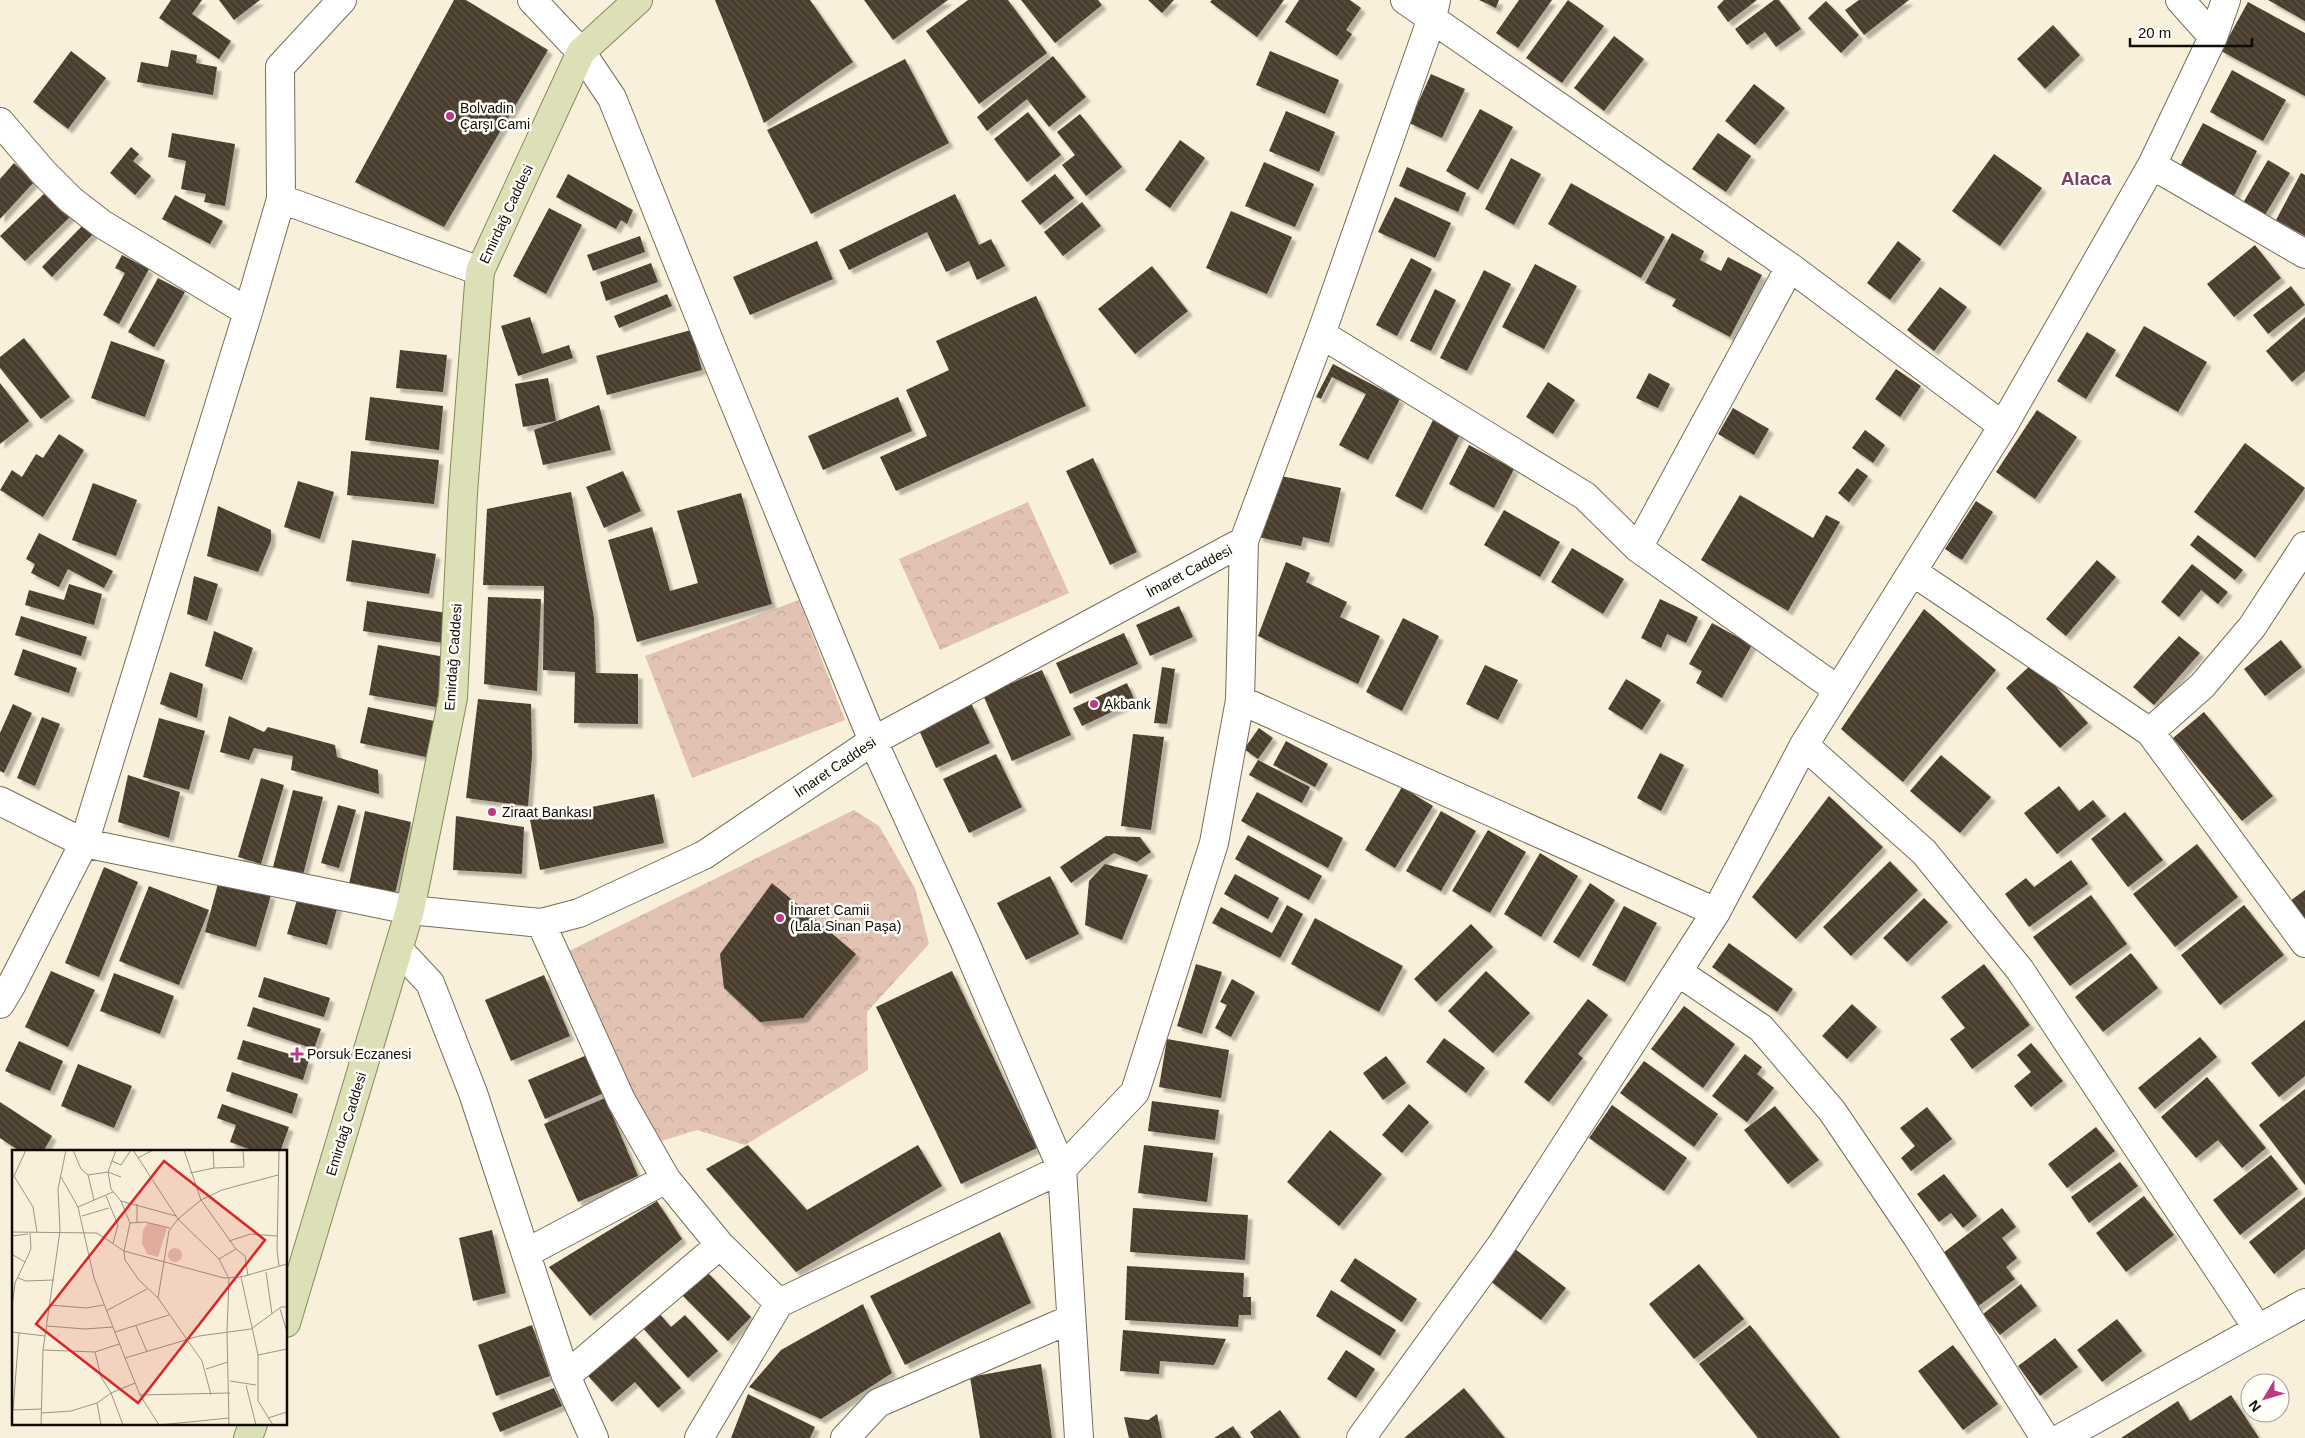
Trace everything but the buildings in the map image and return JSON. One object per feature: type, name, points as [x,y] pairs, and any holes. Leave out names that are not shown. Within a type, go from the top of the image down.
[{"type":"main road","points":[[581,52],[638,0]]},
{"type":"main road","name":"Emirdağ Caddesi","points":[[288,1316],[410,910],[453,698],[462,493],[480,271],[581,52]]},
{"type":"main road","points":[[248,1438],[252,1426]]},
{"type":"street","points":[[0,1004],[84,842],[248,312],[281,199],[280,67],[342,0]]},
{"type":"street","points":[[532,0],[581,52],[612,98],[873,741],[964,940],[1062,1169],[1079,1438]]},
{"type":"street","points":[[1405,0],[1434,9],[1790,267],[2002,426]]},
{"type":"street","points":[[2180,0],[2213,37]]},
{"type":"street","points":[[1361,1438],[1502,1244],[1716,912],[1804,745],[2002,426],[2152,165],[2213,37],[2226,0]]},
{"type":"street","points":[[699,1438],[779,1304],[1062,1169],[1135,1092],[1214,843],[1240,700],[1244,541],[1321,334],[1434,9]]},
{"type":"street","points":[[0,122],[43,172],[71,200],[102,224],[248,312]]},
{"type":"street","points":[[2152,165],[2305,254]]},
{"type":"street","points":[[281,199],[480,271]]},
{"type":"street","points":[[1638,548],[1790,267]]},
{"type":"street","points":[[1321,334],[1585,496],[1638,548],[1838,690]]},
{"type":"street","name":"İmaret Caddesi","points":[[0,801],[84,842],[410,910],[541,923],[580,913],[704,855],[873,741],[1244,541]]},
{"type":"street","points":[[2150,732],[2202,686],[2252,628],[2305,546]]},
{"type":"street","points":[[1913,572],[2150,732],[2305,943]]},
{"type":"street","points":[[1240,700],[1716,912]]},
{"type":"street","points":[[1804,745],[1924,852],[2020,970],[2258,1329]]},
{"type":"street","points":[[541,923],[621,1100],[666,1179],[720,1245],[779,1304]]},
{"type":"street","points":[[399,950],[430,983],[473,1093],[566,1376],[594,1438]]},
{"type":"street","points":[[1678,972],[1761,1028],[1832,1111],[1916,1235],[2045,1438]]},
{"type":"street","points":[[526,1253],[666,1179]]},
{"type":"street","points":[[566,1376],[720,1245]]},
{"type":"street","points":[[2061,1438],[2305,1303]]},
{"type":"street","points":[[845,1438],[878,1403],[1071,1319]]},
{"type":"green space","points":[[1028,502],[1069,593],[940,650],[899,559]]},
{"type":"green space","points":[[799,600],[845,720],[692,778],[645,656]]},
{"type":"green space","points":[[854,810],[879,826],[915,888],[929,944],[867,1012],[868,1070],[745,1145],[697,1130],[652,1144],[565,953]]},
{"type":"place","name":"Bolvadin Çarşı Cami","points":[[450,116]]},
{"type":"place","name":"Akbank","points":[[1094,704]]},
{"type":"place","name":"Ziraat Bankası","points":[[492,812]]},
{"type":"place","name":"İmaret Camii (Lala Sinan Paşa)","points":[[780,918]]},
{"type":"place","name":"Porsuk Eczanesi","points":[[297,1054]]},
{"type":"district","name":"Alaca","points":[[2086,178]]}]
